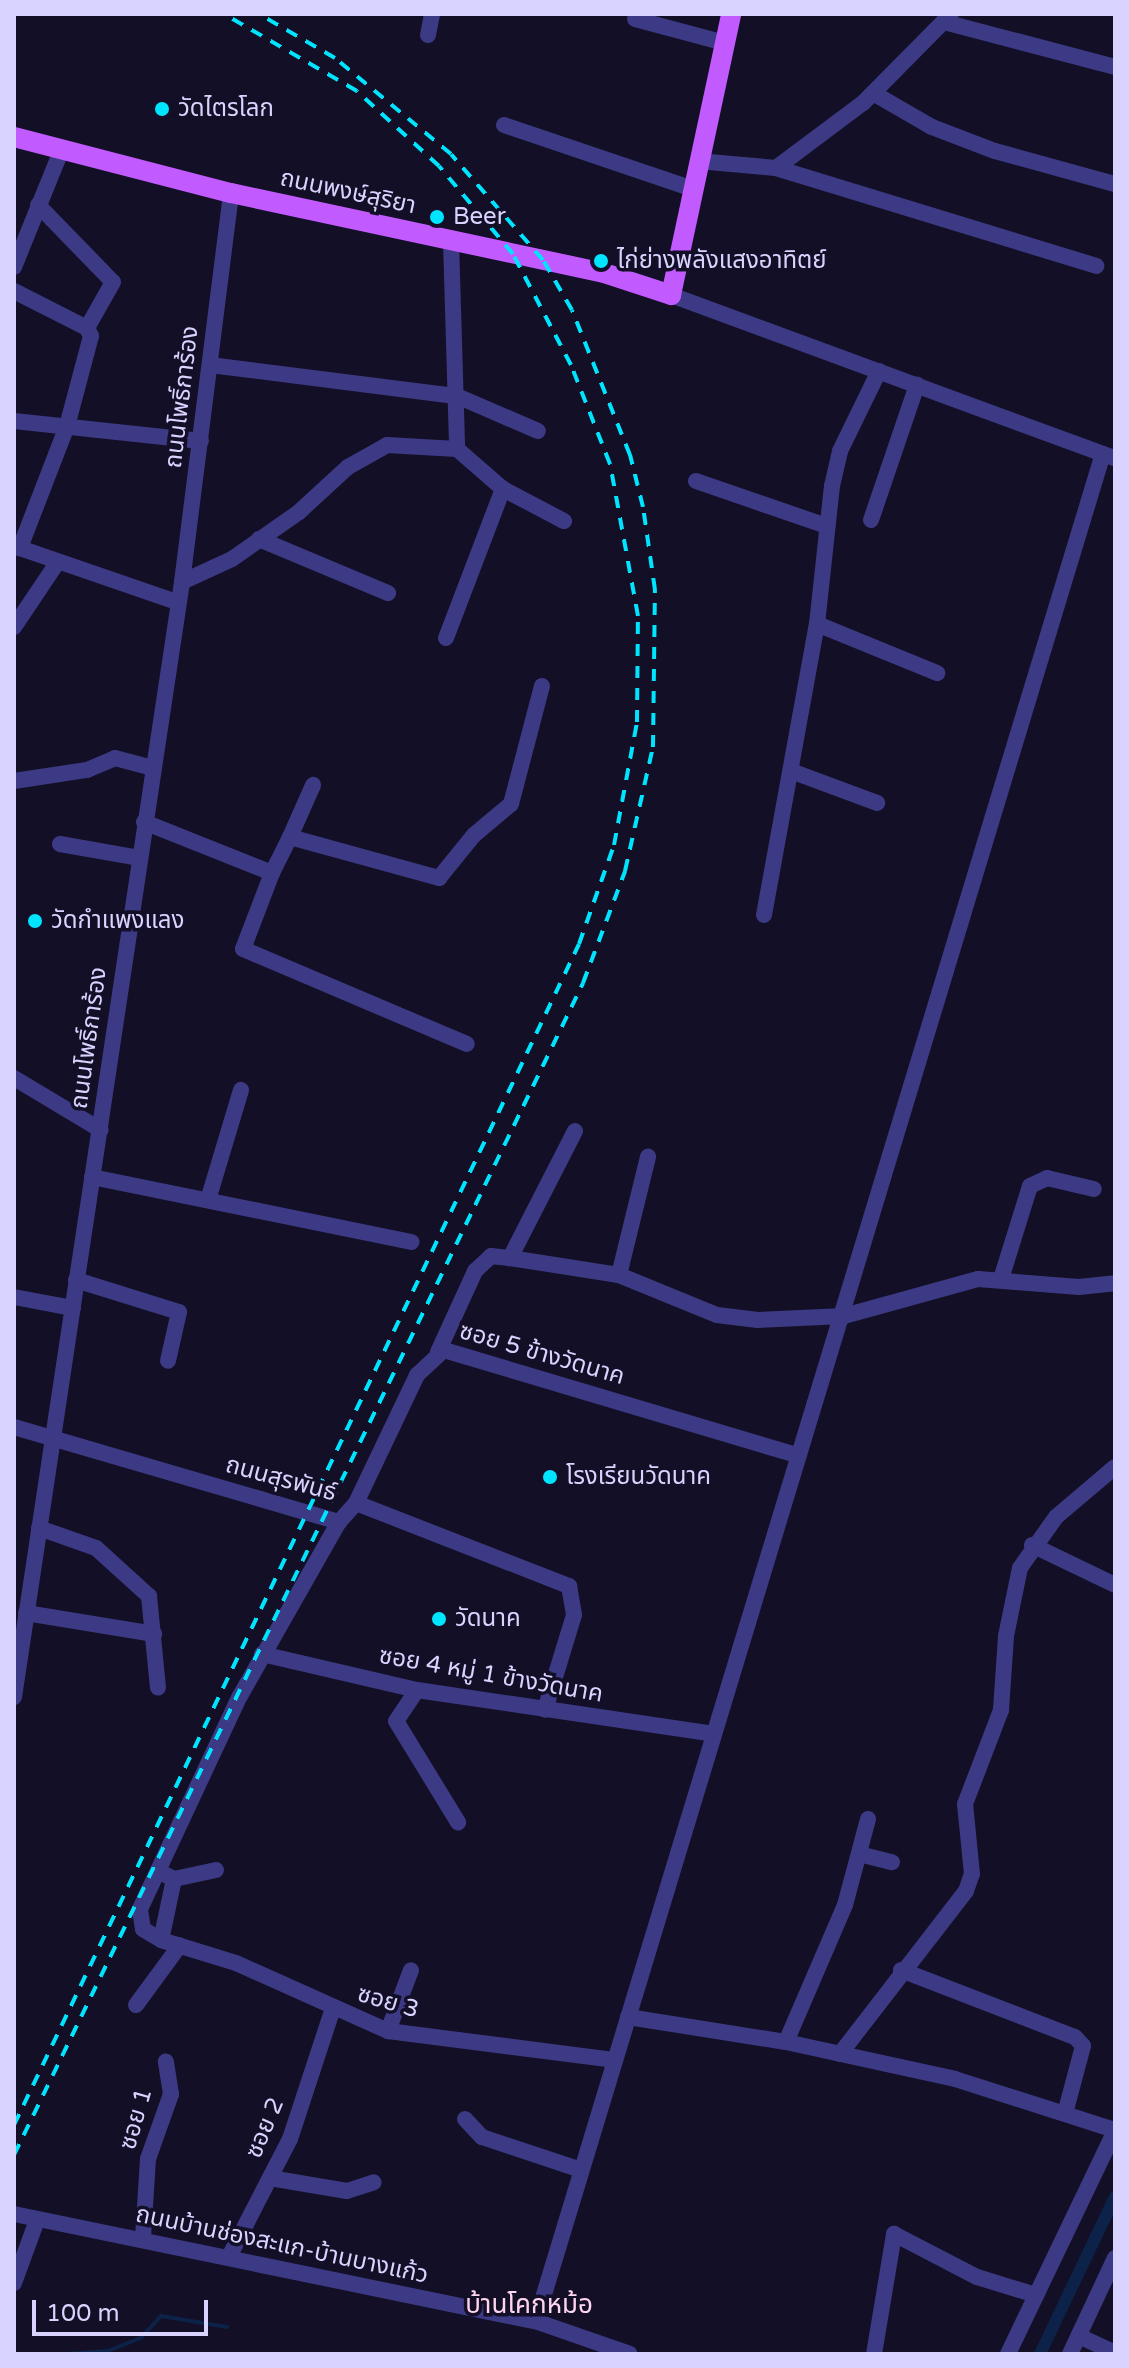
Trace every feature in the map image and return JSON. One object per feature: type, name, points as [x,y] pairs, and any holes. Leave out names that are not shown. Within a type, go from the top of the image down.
[{"type":"main road","points":[[671,295],[731,14]]},
{"type":"main road","name":"ถนนพงษ์สุริยา","points":[[14,137],[231,193],[601,272],[671,295]]},
{"type":"street","points":[[428,35],[432,14]]},
{"type":"street","points":[[776,168],[873,93],[948,18],[1115,67]]},
{"type":"street","points":[[635,19],[725,43]]},
{"type":"street","points":[[873,93],[983,146],[1115,184]]},
{"type":"street","points":[[504,125],[693,189]]},
{"type":"street","points":[[14,267],[62,149]]},
{"type":"street","points":[[698,161],[776,168],[1096,266]]},
{"type":"street","name":"ถนนโพธิ์การ้อง","points":[[14,1697],[182,582],[231,193]]},
{"type":"street","points":[[38,205],[113,282],[87,328],[87,363],[67,426],[17,547],[177,602]]},
{"type":"street","points":[[451,241],[457,449]]},
{"type":"street","points":[[14,291],[87,328]]},
{"type":"street","points":[[536,2321],[841,1316],[1109,456],[671,295]]},
{"type":"street","points":[[210,365],[457,396],[538,431]]},
{"type":"street","points":[[764,915],[817,624],[824,525],[840,451],[879,371]]},
{"type":"street","points":[[871,520],[917,385]]},
{"type":"street","points":[[14,421],[201,441]]},
{"type":"street","points":[[182,582],[259,539],[348,467],[387,445],[457,449],[503,489],[564,521]]},
{"type":"street","points":[[696,481],[824,525]]},
{"type":"street","points":[[446,638],[503,489]]},
{"type":"street","points":[[259,539],[388,593]]},
{"type":"street","points":[[14,627],[57,563]]},
{"type":"street","points":[[817,624],[937,673]]},
{"type":"street","points":[[290,837],[439,878],[474,835],[511,804],[542,686]]},
{"type":"street","points":[[14,781],[87,770],[115,758],[152,768]]},
{"type":"street","points":[[791,771],[877,803]]},
{"type":"street","points":[[313,785],[272,873],[243,949],[467,1044]]},
{"type":"street","points":[[144,822],[272,873]]},
{"type":"street","points":[[60,844],[139,858]]},
{"type":"street","points":[[14,1078],[101,1130]]},
{"type":"street","points":[[208,1200],[241,1090]]},
{"type":"street","points":[[510,1258],[575,1131]]},
{"type":"street","points":[[619,1275],[648,1157]]},
{"type":"street","points":[[92,1177],[411,1242]]},
{"type":"street","points":[[1001,1279],[1030,1186],[1047,1178],[1094,1189]]},
{"type":"street","points":[[438,1352],[475,1271],[491,1256],[619,1275],[717,1315],[758,1320],[841,1316],[907,1303],[952,1285],[1001,1279],[1079,1287],[1115,1283]]},
{"type":"street","points":[[76,1280],[179,1312],[168,1361]]},
{"type":"street","points":[[14,1297],[73,1308]]},
{"type":"street","name":"ซอย 5 ข้างวัดนาค","points":[[356,1503],[417,1375],[438,1352],[455,1349],[799,1456]]},
{"type":"street","name":"ถนนสุรพันธ์","points":[[14,1427],[339,1522],[356,1503],[569,1586],[574,1615],[545,1710]]},
{"type":"street","points":[[840,2054],[901,1970],[943,1923],[972,1874],[965,1804],[1001,1710],[1015,1589],[1032,1545],[1115,1467]]},
{"type":"street","points":[[168,1876],[161,1940],[143,1929],[139,1917],[168,1876],[262,1654],[339,1522]]},
{"type":"street","points":[[39,1528],[96,1548],[141,1588],[153,1603],[158,1688]]},
{"type":"street","points":[[1032,1545],[1115,1585]]},
{"type":"street","points":[[26,1613],[154,1634]]},
{"type":"street","name":"ซอย 4 หมู่ 1 ข้างวัดนาค","points":[[262,1654],[417,1690],[714,1734]]},
{"type":"street","points":[[417,1690],[396,1721],[458,1822]]},
{"type":"street","points":[[786,2042],[825,1960],[868,1819]]},
{"type":"street","points":[[859,1854],[892,1862]]},
{"type":"street","points":[[168,1876],[216,1870]]},
{"type":"street","name":"ซอย 3","points":[[161,1940],[252,1969],[332,2011],[388,2031],[615,2060]]},
{"type":"street","points":[[136,2005],[180,1945]]},
{"type":"street","points":[[388,2031],[411,1970]]},
{"type":"street","points":[[901,1970],[1075,2037],[1083,2046],[1066,2110]]},
{"type":"street","name":"ซอย 2","points":[[229,2257],[290,2139],[332,2011]]},
{"type":"street","points":[[628,2017],[786,2042],[840,2054],[1066,2110],[1115,2131],[1008,2354]]},
{"type":"street","name":"ซอย 1","points":[[143,2238],[148,2159],[171,2094],[166,2061]]},
{"type":"street","points":[[465,2119],[482,2137],[581,2170]]},
{"type":"street","points":[[270,2178],[347,2191],[374,2182]]},
{"type":"street","name":"ถนนบ้านช่องสะแก-บ้านบางแก้ว","points":[[14,2214],[536,2321],[630,2354]]},
{"type":"street","points":[[14,2283],[37,2220]]},
{"type":"street","points":[[874,2354],[894,2234],[977,2277],[1036,2295]]},
{"type":"street","points":[[1070,2354],[1115,2258]]},
{"type":"street","points":[[1079,2336],[1115,2353]]},
{"type":"waterway","points":[[1040,2354],[1115,2197]]},
{"type":"waterway","points":[[67,2354],[108,2351],[141,2338],[161,2316],[227,2327]]},
{"type":"railway","points":[[14,2125],[579,944],[614,845],[637,722],[638,616],[610,464],[571,365],[513,254],[439,166],[357,91],[224,14]]},
{"type":"railway","points":[[14,2155],[583,983],[625,871],[653,747],[655,590],[643,507],[630,455],[572,310],[543,260],[451,154],[335,58],[259,14]]},
{"type":"place","name":"วัดไตรโลก","points":[[162,109]]},
{"type":"place","name":"Beer","points":[[437,217]]},
{"type":"place","name":"ไก่ย่างพลังแสงอาทิตย์","points":[[601,261]]},
{"type":"place","name":"วัดกำแพงแลง","points":[[35,921]]},
{"type":"place","name":"โรงเรียนวัดนาค","points":[[550,1477]]},
{"type":"place","name":"วัดนาค","points":[[439,1619]]},
{"type":"district","name":"บ้านโคกหม้อ","points":[[529,2305]]}]
